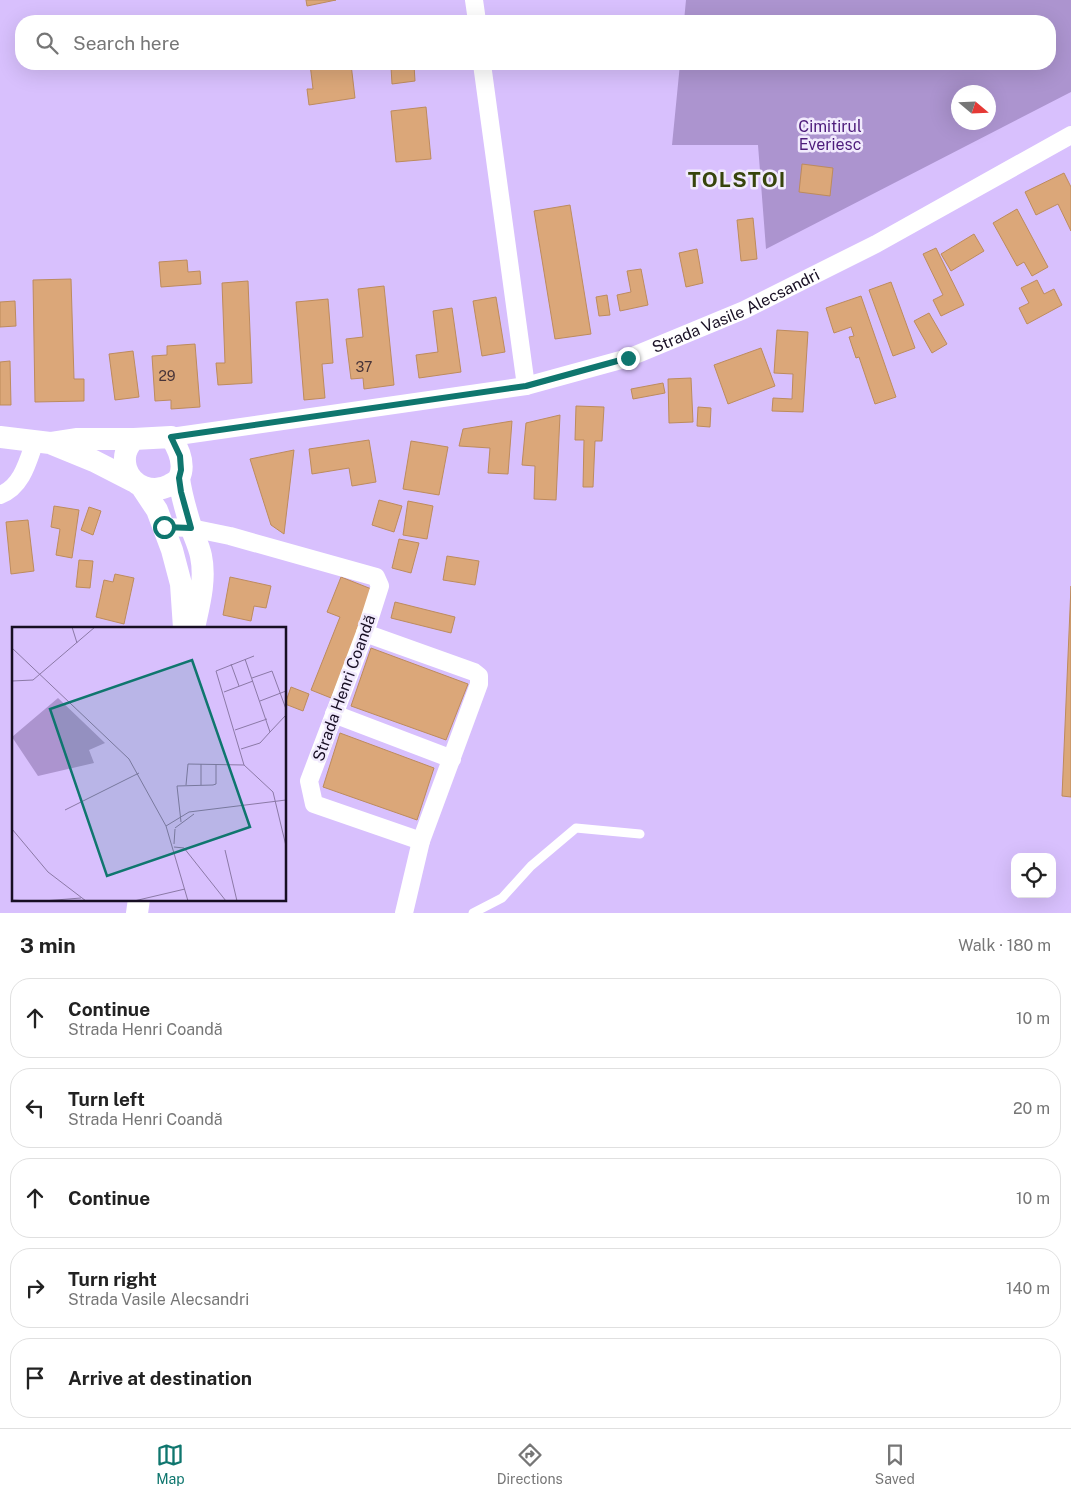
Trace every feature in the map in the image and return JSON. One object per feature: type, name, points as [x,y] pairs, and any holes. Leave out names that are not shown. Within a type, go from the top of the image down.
[{"type":"street","points":[[474,0],[475,15]]},
{"type":"street","points":[[483,70],[526,386]]},
{"type":"street","name":"Strada Vasile Alecsandri","points":[[42,442],[76,439],[171,437],[526,386],[628,358],[744,310],[876,244],[1071,135]]},
{"type":"street","points":[[171,437],[180,456],[181,470],[179,478],[181,492],[201,555],[203,576],[194,627]]},
{"type":"street","points":[[0,438],[42,442],[94,461],[137,484],[157,489],[173,484],[179,478]]},
{"type":"street","points":[[134,439],[124,457],[128,474],[157,510],[164,527],[181,584],[184,627]]},
{"type":"street","points":[[0,495],[7,492],[24,472],[42,442]]},
{"type":"street","name":"Strada Henri Coandă","points":[[164,527],[191,528],[230,536],[376,576],[380,586],[365,633],[309,781],[314,804],[421,841]]},
{"type":"street","points":[[365,633],[474,672],[478,676],[479,684],[421,841],[404,913]]},
{"type":"street","points":[[334,714],[452,759]]},
{"type":"lane","points":[[473,913],[502,898],[531,866],[576,828],[640,834]]},
{"type":"green space","name":"Cimitirul Everiesc","points":[[686,0],[1071,0],[1071,92],[766,249],[758,145],[672,145],[679,70],[1056,70],[1056,15],[685,15]]},
{"type":"building","points":[[306,0],[336,0],[307,6]]},
{"type":"building","points":[[311,70],[352,70],[355,98],[309,105],[307,89],[313,89]]},
{"type":"building","points":[[391,70],[414,70],[415,81],[392,84]]},
{"type":"building","points":[[426,107],[431,159],[396,162],[391,111]]},
{"type":"building","points":[[802,164],[833,168],[830,196],[799,192]]},
{"type":"building","points":[[1064,173],[1071,187],[1071,231],[1058,204],[1036,215],[1025,192]]},
{"type":"building","points":[[570,205],[591,334],[555,339],[534,211]]},
{"type":"building","points":[[1017,209],[1048,267],[1032,276],[1024,262],[1017,266],[993,223]]},
{"type":"building","points":[[753,218],[757,259],[741,261],[737,220]]},
{"type":"building","points":[[974,234],[984,251],[951,271],[941,254]]},
{"type":"building","points":[[936,248],[964,305],[941,316],[933,300],[943,295],[923,254]]},
{"type":"building","points":[[697,249],[703,283],[686,287],[679,253]]},
{"type":"building","points":[[187,260],[188,272],[200,271],[201,284],[161,287],[159,262]]},
{"type":"building","points":[[641,269],[648,305],[620,311],[617,295],[631,292],[627,271]]},
{"type":"building","points":[[71,279],[74,379],[84,379],[84,401],[35,402],[33,280]]},
{"type":"building","points":[[1037,280],[1044,294],[1054,289],[1062,305],[1027,324],[1019,308],[1029,303],[1021,288]]},
{"type":"building","points":[[248,281],[252,383],[218,385],[216,363],[225,363],[222,283]]},
{"type":"building","points":[[891,282],[915,348],[893,356],[869,290]]},
{"type":"building","points":[[384,286],[394,385],[364,389],[363,378],[351,379],[346,339],[363,337],[358,289]]},
{"type":"building","points":[[607,295],[610,315],[599,316],[596,297]]},
{"type":"building","points":[[861,296],[896,397],[875,404],[859,357],[856,358],[849,337],[854,336],[851,327],[834,333],[826,308]]},
{"type":"building","points":[[496,297],[505,352],[482,356],[473,301]]},
{"type":"building","points":[[328,299],[333,363],[322,364],[325,398],[304,400],[296,302]]},
{"type":"building","points":[[15,301],[16,326],[0,327],[0,302]]},
{"type":"building","points":[[452,308],[461,372],[419,378],[416,355],[438,352],[433,311]]},
{"type":"building","points":[[929,313],[947,344],[932,353],[914,321]]},
{"type":"building","points":[[777,330],[808,332],[803,412],[772,411],[773,398],[792,399],[793,374],[774,373]]},
{"type":"building","points":[[195,344],[200,407],[171,409],[171,400],[155,401],[152,356],[167,355],[167,346]]},
{"type":"building","points":[[761,348],[775,386],[728,404],[714,365]]},
{"type":"building","points":[[133,351],[139,397],[115,400],[109,354]]},
{"type":"building","points":[[10,361],[11,405],[0,405],[0,362]]},
{"type":"building","points":[[691,378],[693,422],[669,423],[668,379]]},
{"type":"building","points":[[663,383],[665,393],[633,399],[631,389]]},
{"type":"building","points":[[576,406],[604,407],[602,441],[595,441],[593,487],[583,487],[584,440],[575,440]]},
{"type":"building","points":[[698,407],[711,408],[710,427],[697,426]]},
{"type":"building","points":[[560,415],[556,500],[534,499],[535,466],[522,465],[526,423]]},
{"type":"building","points":[[512,421],[508,474],[488,473],[490,448],[459,446],[463,429]]},
{"type":"building","points":[[369,440],[376,482],[352,486],[349,468],[312,474],[309,449]]},
{"type":"building","points":[[411,441],[448,447],[439,495],[403,489]]},
{"type":"building","points":[[294,450],[284,534],[271,525],[250,459]]},
{"type":"building","points":[[379,500],[402,506],[394,532],[372,525]]},
{"type":"building","points":[[408,501],[433,506],[427,539],[403,535]]},
{"type":"building","points":[[54,506],[79,510],[72,558],[56,555],[60,529],[51,527]]},
{"type":"building","points":[[89,507],[101,511],[93,535],[81,530]]},
{"type":"building","points":[[28,520],[34,571],[11,574],[6,522]]},
{"type":"building","points":[[399,539],[419,543],[411,573],[392,568]]},
{"type":"building","points":[[447,556],[479,561],[475,585],[443,580]]},
{"type":"building","points":[[79,560],[93,561],[90,588],[76,587]]},
{"type":"building","points":[[115,574],[134,578],[124,624],[96,617],[104,580],[113,582]]},
{"type":"building","points":[[230,577],[271,586],[266,608],[254,606],[251,621],[223,615]]},
{"type":"building","points":[[341,577],[374,590],[331,698],[311,690],[340,617],[327,612]]},
{"type":"building","points":[[1071,586],[1071,797],[1062,796]]},
{"type":"building","points":[[395,602],[455,617],[451,633],[391,618]]},
{"type":"building","points":[[371,648],[468,684],[446,740],[351,706]]},
{"type":"building","points":[[291,687],[309,694],[303,711],[286,704]]},
{"type":"building","points":[[340,733],[434,768],[417,820],[323,787]]},
{"type":"district","name":"TOLSTOI","points":[[737,179]]},
{"type":"route","points":[[164,527],[191,528],[181,492],[179,478],[181,470],[180,456],[171,437],[526,386],[628,358]]}]
